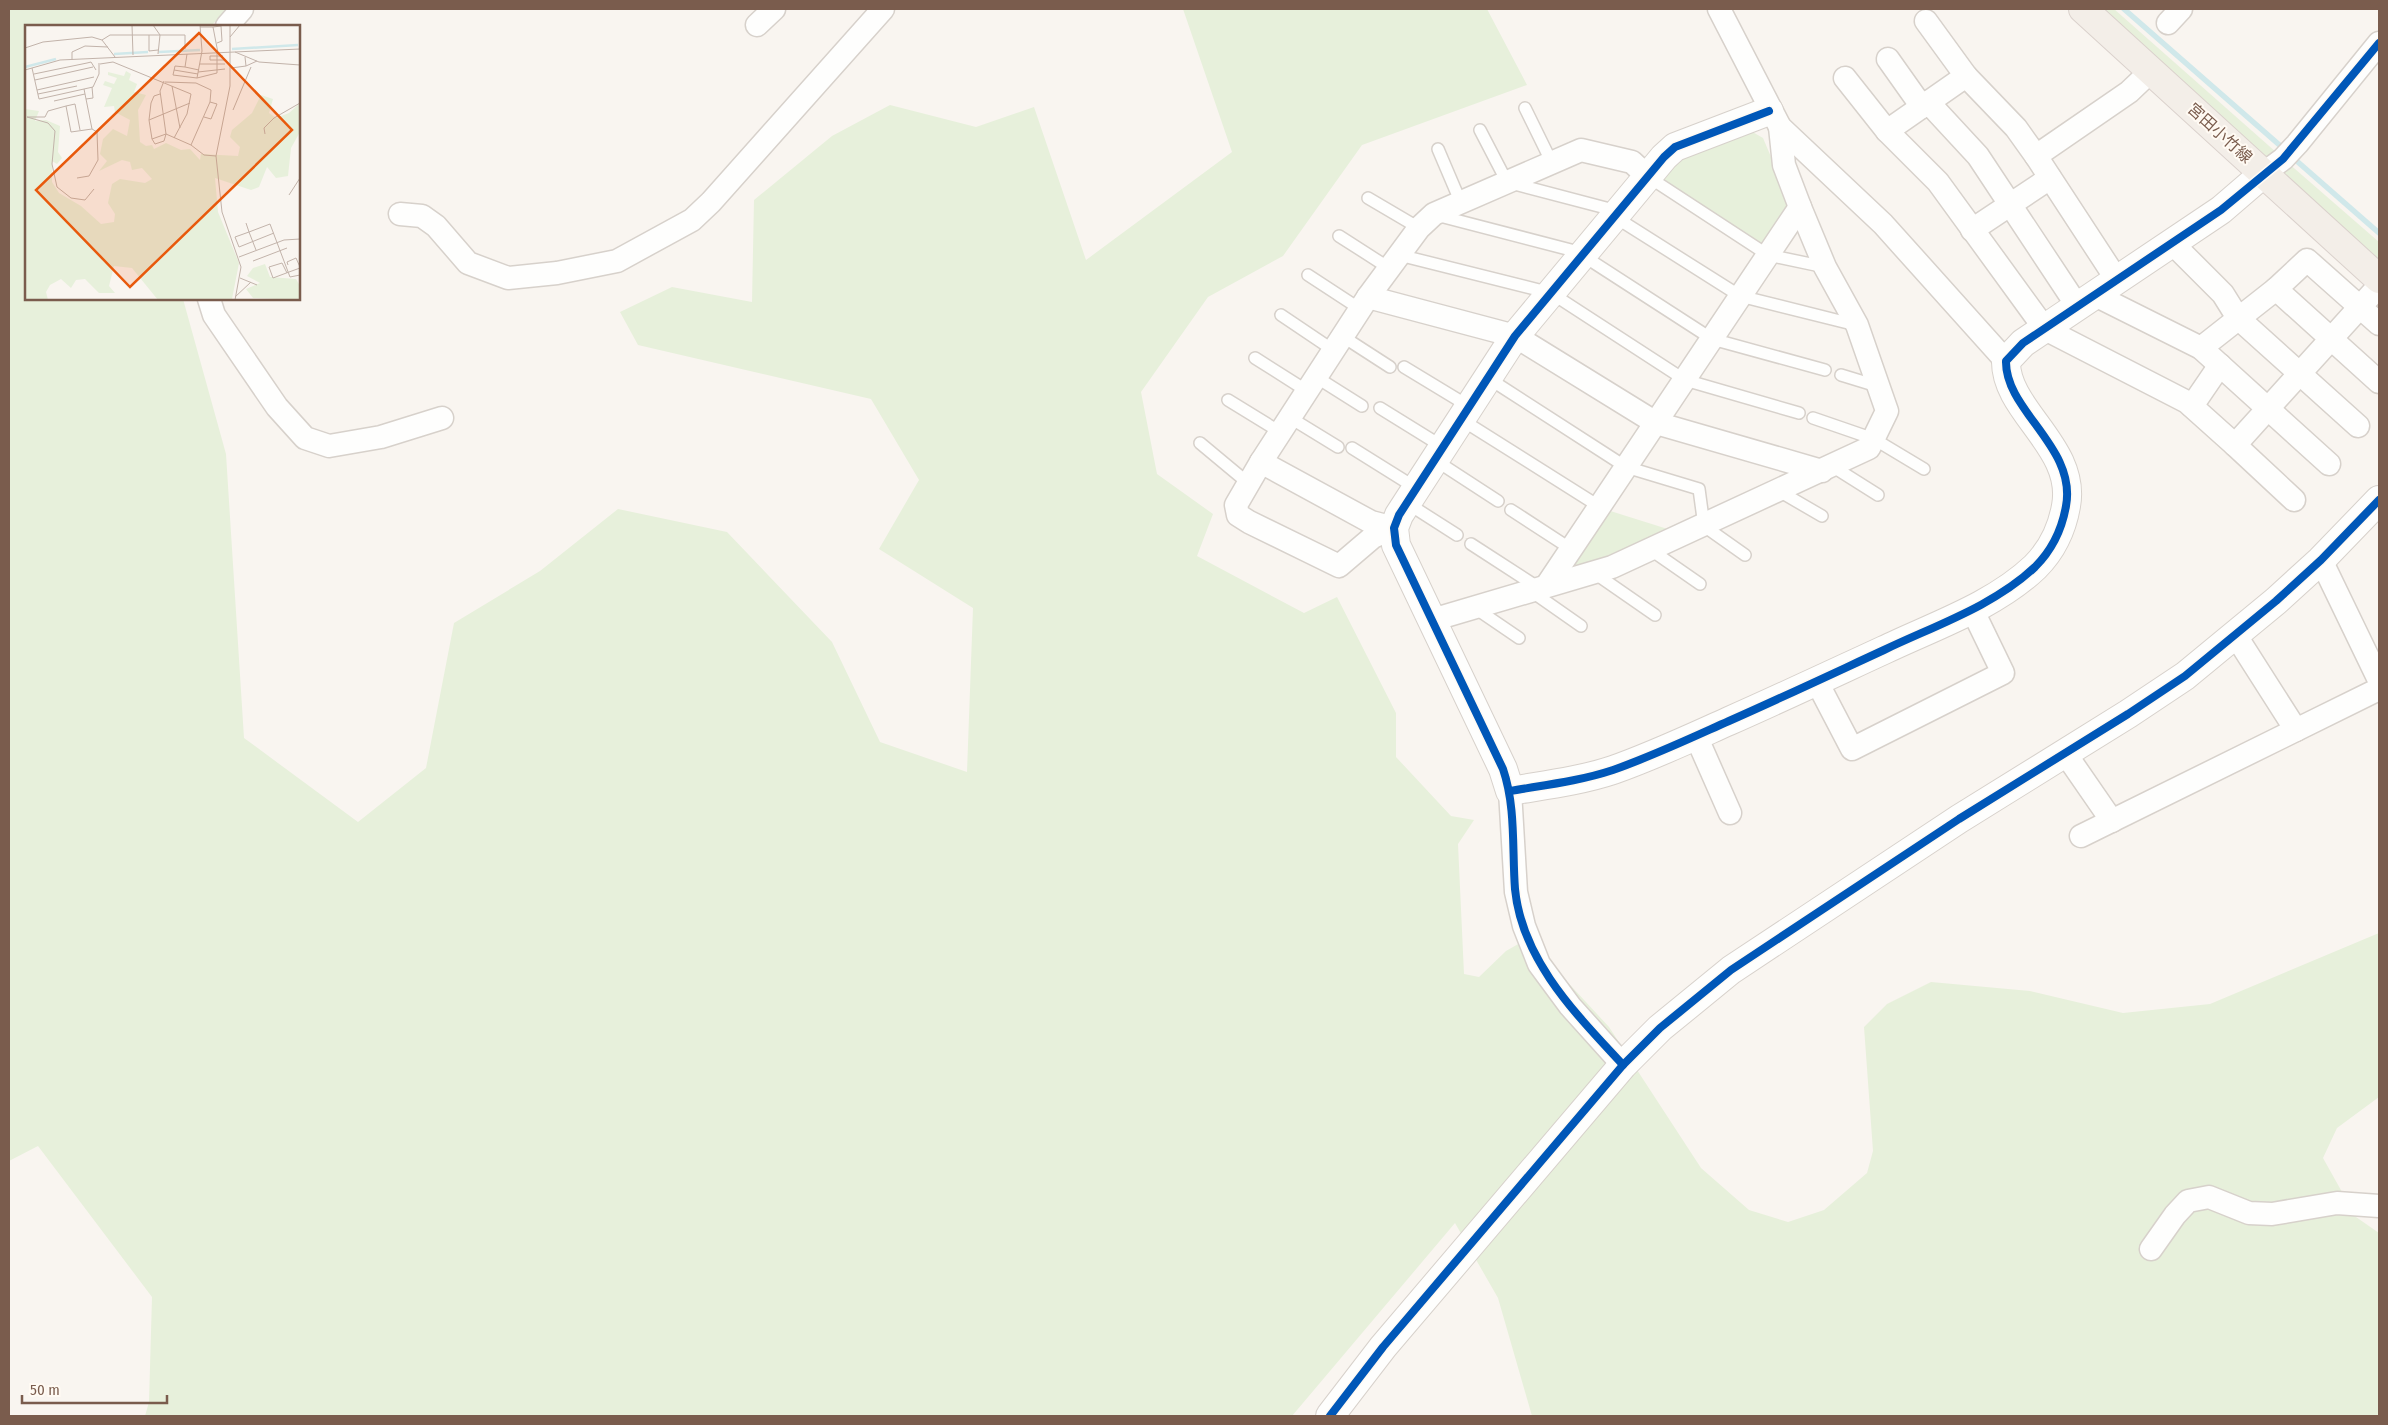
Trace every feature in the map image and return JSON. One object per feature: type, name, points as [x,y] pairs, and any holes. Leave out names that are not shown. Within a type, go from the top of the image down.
[{"type":"main road","name":"宮田小竹線","points":[[2082,9],[2151,71],[2281,158],[2379,279]]},
{"type":"street","points":[[228,25],[242,9]]},
{"type":"street","points":[[757,25],[774,9]]},
{"type":"street","points":[[400,214],[422,216],[436,226],[468,263],[508,278],[557,273],[617,261],[692,220],[711,202],[883,9]]},
{"type":"street","points":[[1432,620],[1612,567],[1827,469],[1869,448],[1874,439],[1887,411],[1857,325],[1826,266],[1800,207],[1784,164],[1774,119],[1719,9]]},
{"type":"street","points":[[1926,21],[1966,76],[2016,128],[2117,280]]},
{"type":"street","points":[[2006,361],[2023,343],[2221,210],[2281,158],[2379,43]]},
{"type":"street","points":[[1888,59],[1925,105],[1978,156],[2011,204],[2086,301],[2201,348],[2329,464]]},
{"type":"street","points":[[2036,156],[2129,92],[2151,71]]},
{"type":"street","points":[[1887,132],[1966,76]]},
{"type":"street","points":[[1845,78],[1887,132],[1938,182],[2045,329],[2192,406],[2294,500]]},
{"type":"street","points":[[1623,1065],[1570,1006],[1539,964],[1524,926],[1516,892],[1510,791],[1503,769],[1396,545],[1394,528],[1411,496],[1515,336],[1647,176],[1675,147],[1774,119]]},
{"type":"street","points":[[1510,791],[1568,782],[1613,770],[1696,736],[1817,682],[1972,609],[2018,582],[2036,566],[2052,546],[2062,526],[2067,505],[2068,485],[2060,462],[2012,388],[2006,371],[2006,361],[1883,224],[1774,119]]},
{"type":"street","points":[[1394,528],[1373,537],[1339,566],[1238,515],[1236,505],[1285,424],[1364,303],[1427,221],[1461,203],[1581,150],[1632,162],[1647,176]]},
{"type":"street","points":[[1972,230],[2050,178]]},
{"type":"street","points":[[1539,588],[1571,549],[1600,507],[1800,207]]},
{"type":"street","points":[[2173,244],[2223,294],[2238,318],[2358,426]]},
{"type":"street","points":[[2201,348],[2276,289],[2308,260],[2379,324]]},
{"type":"street","points":[[2235,445],[2379,286]]},
{"type":"street","points":[[2276,289],[2379,382]]},
{"type":"street","points":[[209,300],[214,316],[276,407],[304,438],[329,446],[381,437],[442,418]]},
{"type":"street","points":[[1364,303],[1515,336],[1656,423],[1827,469]]},
{"type":"street","points":[[2192,406],[2220,365]]},
{"type":"street","points":[[1261,462],[1371,522],[1394,528]]},
{"type":"street","points":[[1330,1416],[1389,1340],[1623,1065],[1660,1028],[1731,970],[1959,819],[2185,676],[2236,636],[2321,560],[2379,500]]},
{"type":"street","points":[[2321,560],[2379,680]]},
{"type":"street","points":[[1817,682],[1852,749],[2004,673],[1972,609]]},
{"type":"street","points":[[2236,636],[2296,730]]},
{"type":"street","points":[[2081,836],[2379,690]]},
{"type":"street","points":[[1696,736],[1730,812]]},
{"type":"street","points":[[2065,753],[2112,820]]},
{"type":"street","points":[[2152,1249],[2175,1215],[2188,1201],[2209,1197],[2249,1213],[2272,1214],[2337,1203],[2379,1206]]},
{"type":"lane","points":[[1525,108],[1552,164]]},
{"type":"lane","points":[[1480,130],[1507,182],[1606,208],[1615,217],[1740,296],[1857,325]]},
{"type":"lane","points":[[1438,149],[1461,203]]},
{"type":"lane","points":[[1647,176],[1768,255],[1826,266]]},
{"type":"lane","points":[[1368,198],[1427,221],[1571,250],[1582,255],[1712,339],[1825,370]]},
{"type":"lane","points":[[1339,236],[1394,262],[1551,293],[1685,380],[1798,414]]},
{"type":"lane","points":[[1308,275],[1364,303]]},
{"type":"lane","points":[[1280,315],[1390,366]]},
{"type":"lane","points":[[1255,358],[1362,406]]},
{"type":"lane","points":[[1404,366],[1466,413],[1600,507]]},
{"type":"lane","points":[[1842,375],[1877,386]]},
{"type":"lane","points":[[1488,378],[1626,467],[1699,489],[1704,526],[1745,555]]},
{"type":"lane","points":[[1228,400],[1338,447]]},
{"type":"lane","points":[[1380,408],[1498,501]]},
{"type":"lane","points":[[1813,418],[1874,439],[1924,469]]},
{"type":"lane","points":[[1200,444],[1248,483]]},
{"type":"lane","points":[[1352,448],[1457,535]]},
{"type":"lane","points":[[1827,469],[1878,494]]},
{"type":"lane","points":[[1780,491],[1822,516]]},
{"type":"lane","points":[[1511,510],[1571,549]]},
{"type":"lane","points":[[1471,544],[1539,588],[1581,626]]},
{"type":"lane","points":[[1650,550],[1700,584]]},
{"type":"lane","points":[[1593,572],[1655,615]]},
{"type":"lane","points":[[1474,607],[1519,638]]},
{"type":"green space","points":[[9,9],[227,9],[212,25],[25,25],[25,300],[183,300],[226,454],[244,738],[358,822],[426,768],[454,623],[540,571],[618,509],[727,532],[832,642],[880,742],[967,772],[973,608],[879,549],[919,480],[871,399],[638,345],[620,312],[672,287],[752,302],[754,200],[832,136],[890,105],[976,127],[1034,107],[1086,260],[1232,152],[1183,9],[1487,9],[1527,85],[1362,145],[1283,256],[1208,297],[1141,392],[1157,474],[1213,514],[1197,556],[1304,613],[1337,597],[1396,713],[1396,757],[1451,816],[1474,820],[1458,844],[1464,974],[1479,977],[1506,951],[1520,943],[1536,948],[1609,1027],[1701,1168],[1749,1210],[1788,1222],[1824,1210],[1867,1173],[1873,1151],[1864,1027],[1887,1004],[1931,982],[2030,991],[2123,1013],[2210,1004],[2379,933],[2379,1097],[2337,1128],[2323,1158],[2356,1217],[2379,1233],[2379,1416],[1532,1416],[1498,1298],[1455,1223],[1292,1416],[145,1416],[149,1402],[152,1297],[38,1146],[9,1161]]},
{"type":"green space","points":[[2086,9],[2114,9],[2277,153],[2262,161]]},
{"type":"green space","points":[[1749,130],[1763,138],[1789,199],[1789,212],[1765,246],[1659,179],[1678,157]]},
{"type":"green space","points":[[2287,162],[2379,242],[2379,266],[2281,177]]},
{"type":"green space","points":[[1604,509],[1674,531],[1573,574],[1565,567]]},
{"type":"waterway","points":[[2124,9],[2284,149]]},
{"type":"waterway","points":[[2291,156],[2379,233]]},
{"type":"cycle path","points":[[1510,791],[1588,777],[1628,765],[1768,704],[1963,614],[2019,581],[2046,554],[2059,531],[2066,506],[2067,485],[2061,465],[2052,447],[2016,396],[2009,379],[2006,361],[2023,343],[2221,210],[2283,159],[2379,43]]},
{"type":"cycle path","points":[[1623,1065],[1588,1027],[1554,985],[1528,940],[1520,915],[1515,889],[1512,813],[1503,769],[1396,545],[1394,528],[1399,515],[1515,336],[1664,157],[1675,147],[1769,111]]},
{"type":"cycle path","points":[[1330,1416],[1383,1347],[1623,1065],[1660,1028],[1731,970],[1959,819],[2128,714],[2185,676],[2276,601],[2321,560],[2379,500]]}]
